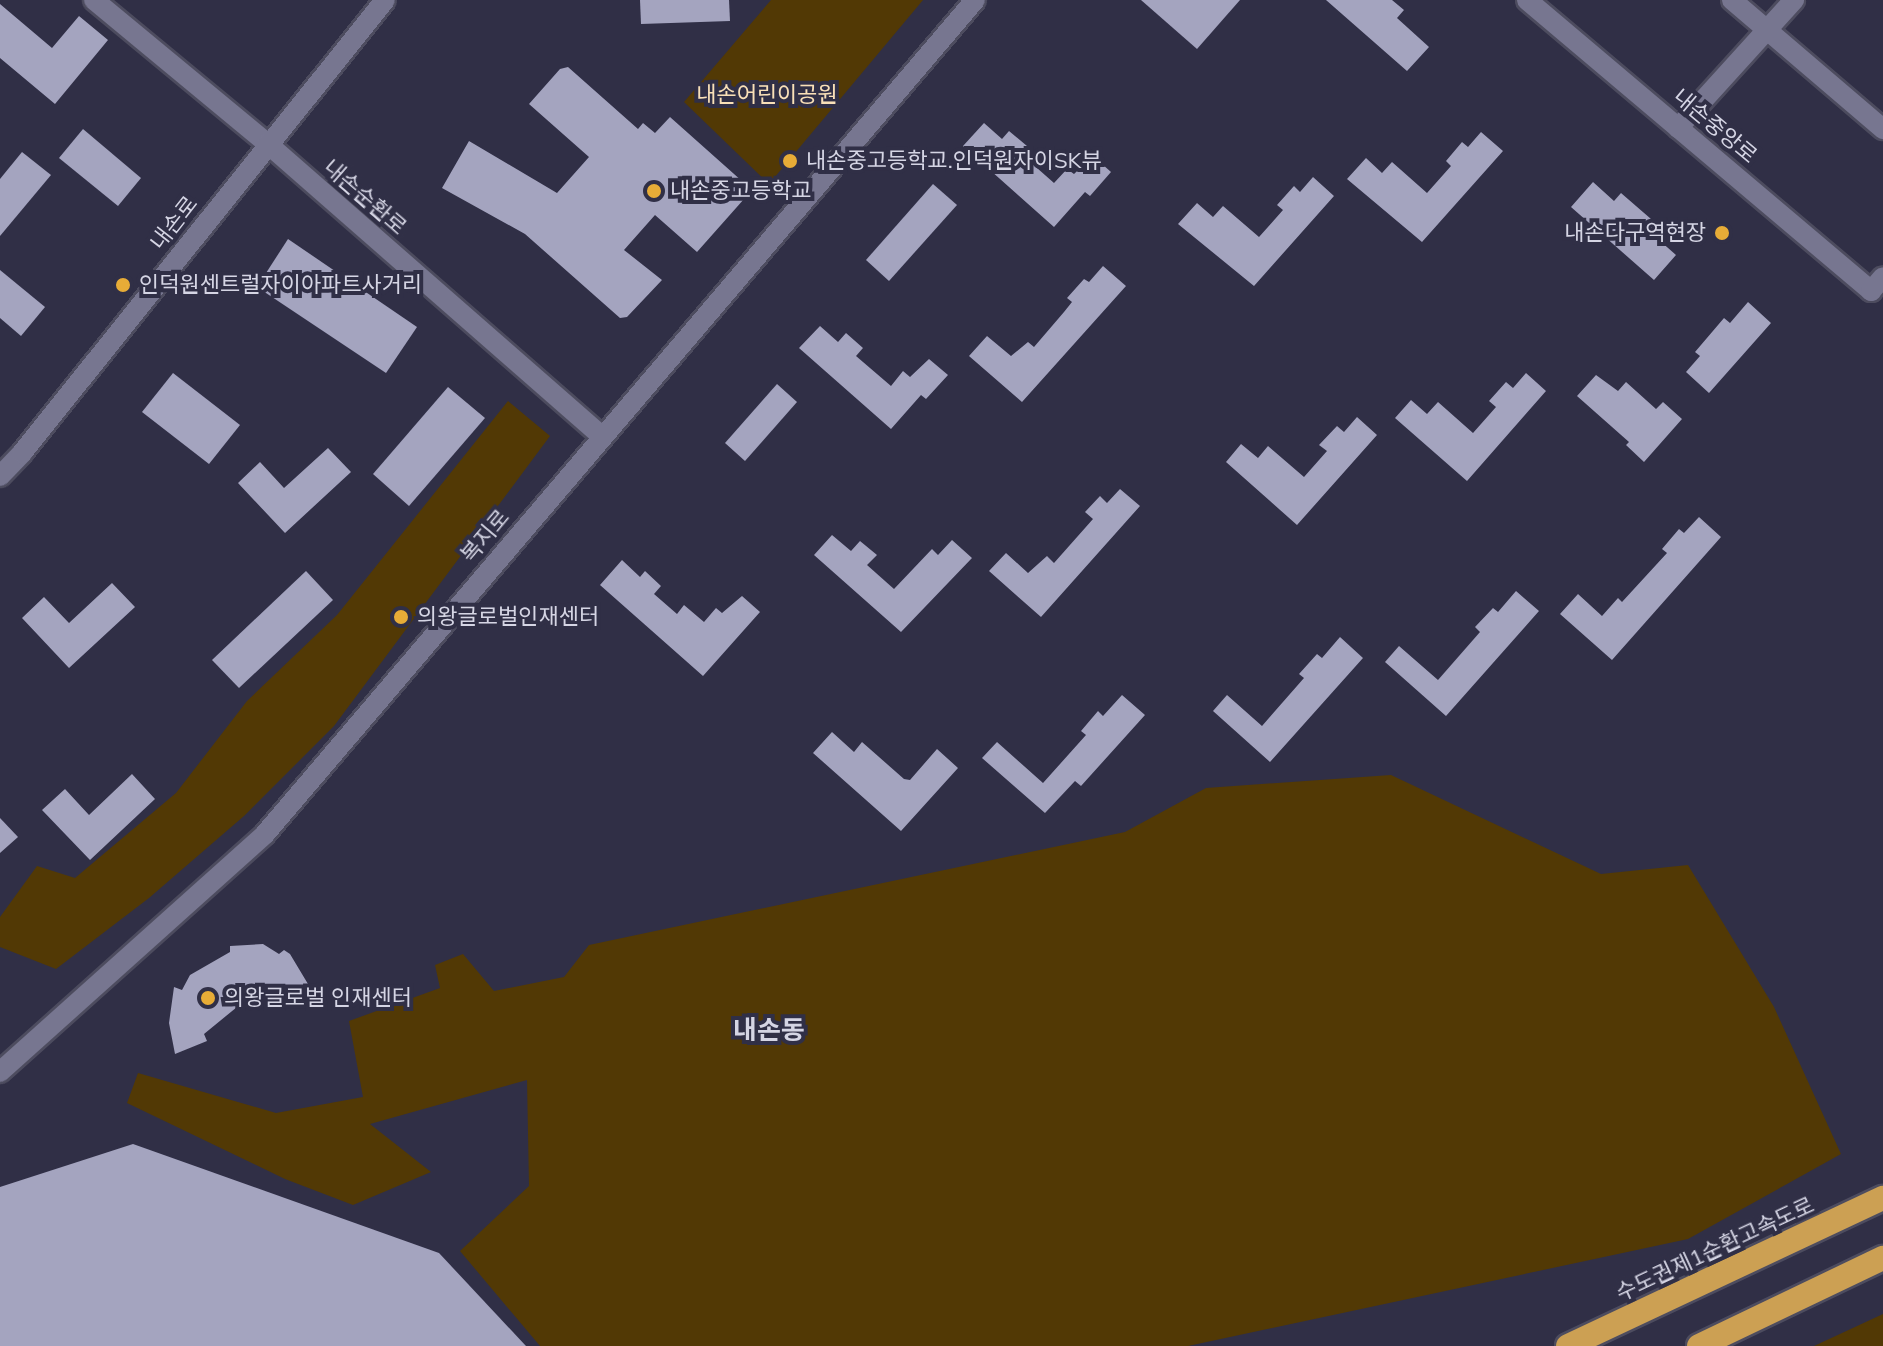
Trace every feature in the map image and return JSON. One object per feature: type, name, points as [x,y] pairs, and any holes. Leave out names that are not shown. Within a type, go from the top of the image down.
[{"type":"highway","name":"수도권제1순환고속도로","points":[[1568,1346],[1883,1198]]},
{"type":"highway","points":[[1699,1346],[1883,1258]]},
{"type":"street","name":"내손순환로","points":[[94,0],[268,144],[601,436]]},
{"type":"street","name":"내손로","points":[[0,476],[32,441],[385,0]]},
{"type":"street","name":"복지로","points":[[0,1072],[265,834],[975,0]]},
{"type":"street","name":"내손중앙로","points":[[1527,0],[1678,128],[1879,289]]},
{"type":"street","points":[[1732,0],[1883,129]]},
{"type":"street","points":[[1678,128],[1794,0]]},
{"type":"green space","name":"내손어린이공원","points":[[771,0],[923,0],[769,184],[684,102]]},
{"type":"green space","points":[[508,401],[550,436],[334,726],[244,816],[149,898],[56,969],[0,947],[0,917],[37,866],[75,878],[176,793],[247,701],[337,615]]},
{"type":"green space","points":[[1391,775],[1601,874],[1688,865],[1774,1007],[1841,1154],[1688,1239],[1188,1346],[540,1346],[460,1251],[529,1186],[527,1080],[370,1124],[431,1172],[353,1205],[285,1179],[127,1103],[138,1073],[276,1113],[363,1097],[349,1021],[440,988],[435,965],[463,954],[494,991],[564,977],[589,945],[1125,832],[1206,788]]},
{"type":"green space","points":[[1883,1314],[1883,1346],[1814,1346]]},
{"type":"building","points":[[640,0],[729,0],[730,21],[641,24]]},
{"type":"building","points":[[1141,0],[1240,0],[1197,49]]},
{"type":"building","points":[[1326,0],[1392,0],[1404,10],[1397,18],[1429,47],[1407,71]]},
{"type":"building","points":[[0,4],[52,48],[79,16],[108,40],[55,104],[0,58]]},
{"type":"building","name":"내손중고등학교","points":[[568,67],[638,129],[643,123],[655,133],[670,117],[752,190],[697,252],[655,215],[624,250],[662,280],[627,317],[620,318],[525,234],[442,188],[469,141],[557,193],[589,157],[529,104],[560,69]]},
{"type":"building","points":[[984,123],[1002,139],[1009,131],[1027,146],[1020,153],[1054,183],[1067,169],[1074,174],[1093,156],[1111,172],[1090,196],[1085,192],[1054,227],[963,146]]},
{"type":"building","points":[[83,129],[141,178],[118,206],[59,158]]},
{"type":"building","points":[[1481,132],[1503,151],[1422,242],[1347,179],[1366,158],[1382,173],[1392,162],[1427,193],[1451,166],[1446,161],[1462,142],[1468,147]]},
{"type":"building","points":[[22,152],[51,175],[0,236],[0,179]]},
{"type":"building","points":[[1313,177],[1334,196],[1254,286],[1178,224],[1197,203],[1213,217],[1223,206],[1259,237],[1283,210],[1277,205],[1294,186],[1300,192]]},
{"type":"building","points":[[1593,182],[1614,201],[1621,193],[1666,232],[1659,240],[1676,255],[1654,280],[1571,207]]},
{"type":"building","points":[[933,184],[957,205],[889,281],[866,260]]},
{"type":"building","points":[[288,239],[417,327],[386,373],[257,287]]},
{"type":"building","points":[[1103,266],[1126,286],[1022,402],[969,356],[987,336],[1011,356],[1028,342],[1034,347],[1072,302],[1067,298],[1084,279],[1089,282]]},
{"type":"building","points":[[0,270],[45,307],[21,336],[0,318]]},
{"type":"building","points":[[1748,302],[1771,323],[1709,393],[1686,372],[1700,356],[1695,352],[1724,318],[1730,323]]},
{"type":"building","points":[[820,326],[838,342],[846,333],[863,348],[856,356],[891,386],[903,371],[910,377],[929,359],[948,375],[926,399],[921,395],[891,429],[799,348]]},
{"type":"building","points":[[173,373],[240,425],[209,464],[142,412]]},
{"type":"building","points":[[1526,373],[1546,391],[1467,481],[1395,418],[1411,400],[1427,414],[1438,402],[1473,433],[1496,407],[1489,401],[1506,382],[1513,388]]},
{"type":"building","points":[[1596,375],[1618,391],[1626,382],[1656,409],[1663,402],[1682,419],[1644,462],[1626,445],[1629,442],[1577,396]]},
{"type":"building","points":[[777,384],[797,402],[745,461],[725,443]]},
{"type":"building","points":[[448,387],[485,418],[409,506],[373,474]]},
{"type":"building","points":[[1357,417],[1377,435],[1297,525],[1226,462],[1241,444],[1258,458],[1268,446],[1304,477],[1327,451],[1319,445],[1337,426],[1344,432]]},
{"type":"building","points":[[328,448],[351,472],[285,533],[238,483],[260,462],[284,488]]},
{"type":"building","points":[[1120,489],[1140,506],[1041,617],[989,571],[1006,553],[1028,573],[1047,556],[1054,563],[1093,519],[1085,512],[1100,496],[1107,503]]},
{"type":"building","points":[[1699,517],[1721,537],[1612,660],[1560,614],[1578,594],[1602,616],[1618,598],[1622,602],[1667,553],[1662,549],[1679,529],[1684,533]]},
{"type":"building","points":[[832,535],[851,551],[860,541],[877,555],[867,565],[894,589],[932,549],[938,555],[952,540],[972,558],[901,632],[814,555]]},
{"type":"building","points":[[622,560],[640,577],[645,571],[661,586],[654,594],[677,614],[684,605],[704,622],[716,608],[722,613],[742,596],[760,612],[703,676],[600,585]]},
{"type":"building","points":[[306,571],[333,600],[239,688],[212,660]]},
{"type":"building","points":[[112,583],[135,607],[69,668],[22,618],[44,597],[69,623]]},
{"type":"building","points":[[1516,591],[1539,611],[1446,716],[1385,662],[1399,646],[1438,680],[1480,632],[1475,627],[1493,608],[1498,612]]},
{"type":"building","points":[[1340,637],[1363,658],[1270,762],[1213,711],[1227,695],[1262,726],[1304,678],[1299,674],[1317,654],[1322,658]]},
{"type":"building","points":[[1122,695],[1145,715],[1081,786],[1075,781],[1045,813],[982,758],[997,742],[1043,783],[1086,735],[1081,731],[1098,711],[1103,716]]},
{"type":"building","points":[[832,732],[854,752],[862,742],[904,779],[910,780],[937,749],[958,768],[901,831],[813,753]]},
{"type":"building","points":[[132,774],[155,799],[90,860],[42,810],[65,789],[89,815]]},
{"type":"building","points":[[0,818],[18,837],[0,853]]},
{"type":"building","name":"의왕글로벌 인재센터","points":[[263,944],[279,954],[284,950],[290,954],[311,989],[288,1000],[275,986],[264,995],[259,989],[204,1034],[207,1041],[175,1054],[169,1023],[174,987],[182,990],[190,975],[230,952],[230,946]]},
{"type":"building","points":[[133,1144],[439,1253],[526,1346],[0,1346],[0,1187]]},
{"type":"place","name":"내손중고등학교.인덕원자이SK뷰","points":[[790,161]]},
{"type":"place","name":"내손중고등학교","points":[[654,191]]},
{"type":"place","name":"내손다구역현장","points":[[1722,233]]},
{"type":"place","name":"인덕원센트럴자이아파트사거리","points":[[123,285]]},
{"type":"place","name":"의왕글로벌인재센터","points":[[401,617]]},
{"type":"place","name":"의왕글로벌 인재센터","points":[[208,998]]},
{"type":"district","name":"내손동","points":[[769,1030]]}]
